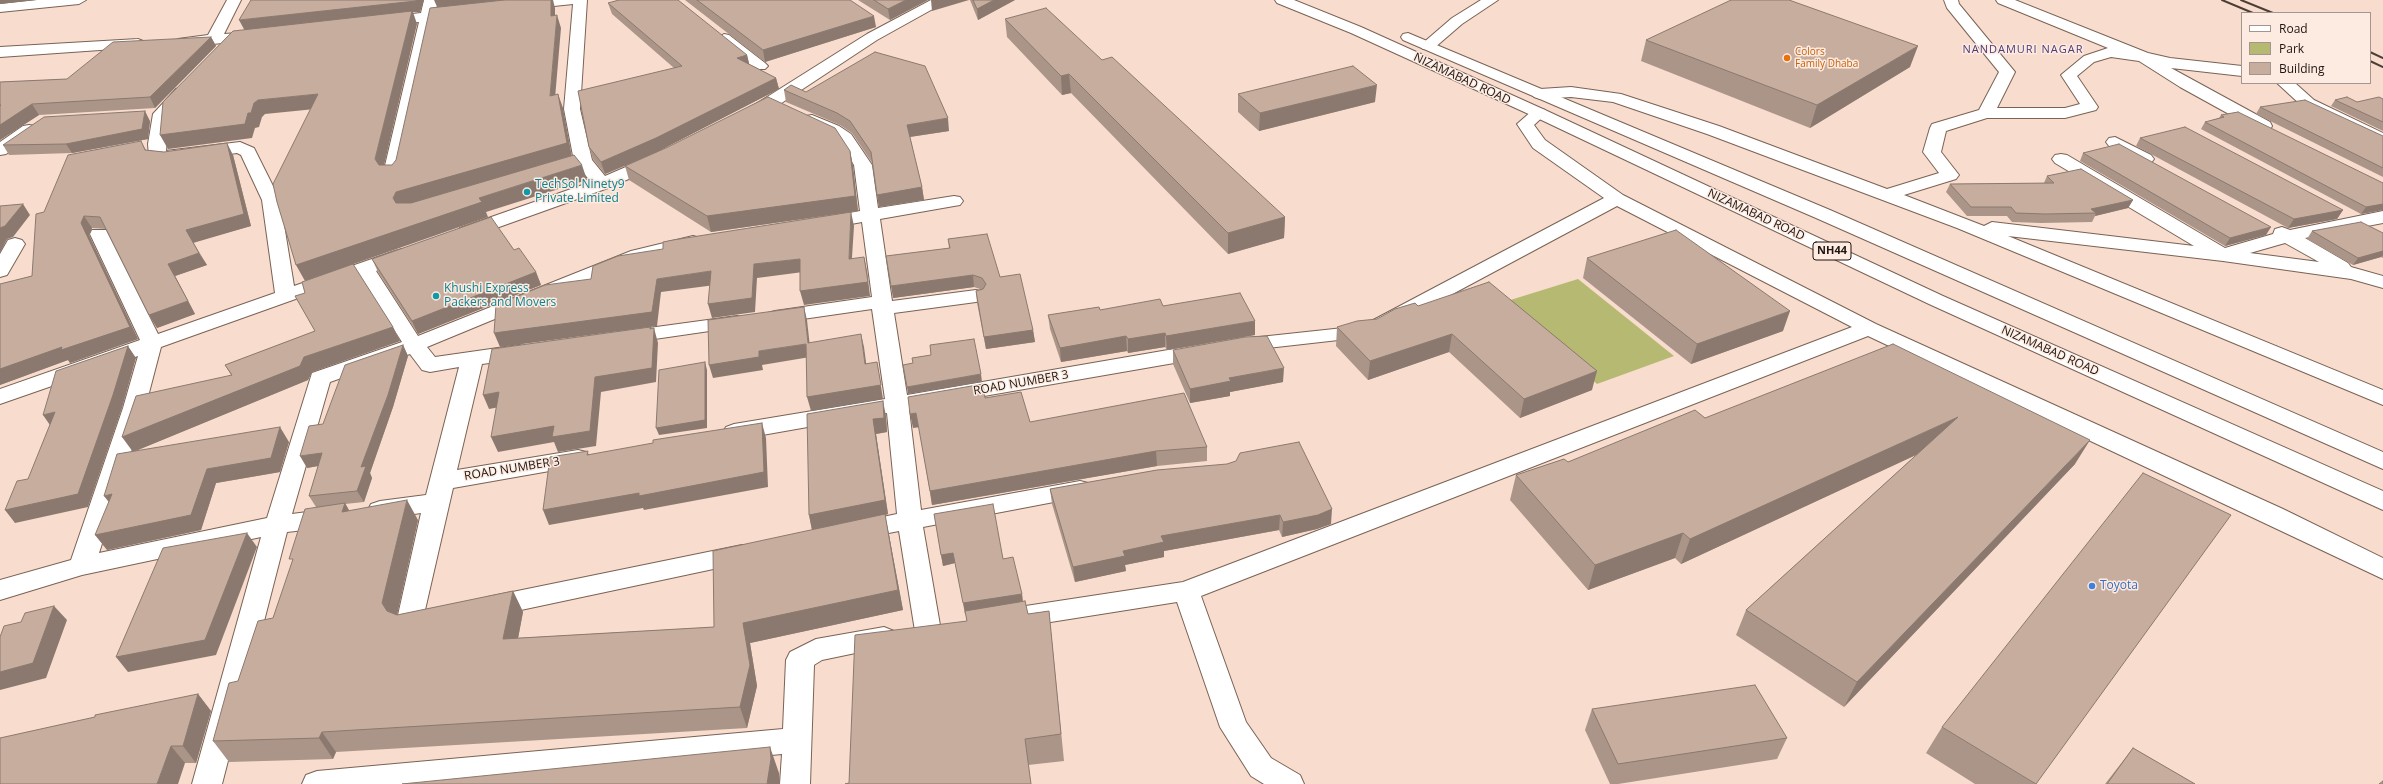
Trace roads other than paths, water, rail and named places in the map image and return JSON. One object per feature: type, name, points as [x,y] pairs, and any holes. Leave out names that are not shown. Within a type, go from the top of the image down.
[{"type":"main road","points":[[0,8],[79,0]]},
{"type":"main road","points":[[215,48],[234,0]]},
{"type":"main road","points":[[392,174],[431,0]]},
{"type":"main road","points":[[511,7],[573,0]]},
{"type":"main road","points":[[580,0],[572,109],[576,164],[602,184]]},
{"type":"main road","points":[[729,124],[771,103],[872,37],[883,24],[942,0]]},
{"type":"main road","name":"NIZAMABAD ROAD","points":[[1282,0],[1539,103],[1823,214],[2383,461]]},
{"type":"main road","name":"NIZAMABAD ROAD","points":[[1318,0],[1428,46],[1539,103],[1936,300],[2383,501]]},
{"type":"main road","points":[[1428,46],[1457,21],[1491,0]]},
{"type":"main road","points":[[1951,0],[1952,5],[2007,72],[1986,113]]},
{"type":"main road","points":[[2003,0],[2143,57],[2186,84],[2276,132]]},
{"type":"main road","points":[[373,23],[473,11]]},
{"type":"main road","points":[[710,28],[760,66]]},
{"type":"main road","points":[[166,43],[215,48],[234,39],[265,35]]},
{"type":"main road","points":[[0,52],[151,44]]},
{"type":"main road","points":[[1886,195],[1950,176],[1932,152],[1938,128],[1986,113],[2065,113],[2090,107],[2069,75],[2089,59],[2110,52],[2170,63],[2241,71]]},
{"type":"main road","points":[[192,82],[153,114],[149,145],[158,156],[163,157],[240,147],[248,152],[272,200],[285,295]]},
{"type":"main road","points":[[2287,84],[2308,103],[2383,139]]},
{"type":"main road","points":[[2383,398],[1964,224],[1713,130],[1615,96],[1571,92],[1539,103],[1525,124],[1539,144],[1618,199],[1869,328],[2274,515],[2383,568]]},
{"type":"main road","points":[[771,103],[833,130],[845,138],[863,165],[881,305],[897,405],[910,520],[939,630],[816,650],[800,660],[795,784]]},
{"type":"main road","points":[[0,150],[45,120]]},
{"type":"main road","points":[[2115,142],[2163,169]]},
{"type":"main road","points":[[454,237],[602,184],[673,153]]},
{"type":"main road","points":[[2061,159],[2222,255],[2287,236],[2383,218]]},
{"type":"main road","name":"ROAD NUMBER 3","points":[[717,435],[1244,344],[1367,332],[1618,199]]},
{"type":"main road","points":[[806,225],[869,216],[954,201]]},
{"type":"main road","points":[[2338,211],[2383,234]]},
{"type":"main road","points":[[1964,224],[2222,255],[2353,273],[2383,282]]},
{"type":"main road","points":[[2266,225],[2353,273]]},
{"type":"main road","points":[[82,566],[134,408],[152,342],[99,234]]},
{"type":"main road","points":[[207,784],[277,526],[320,378],[414,345],[604,267],[667,248],[712,239]]},
{"type":"main road","points":[[0,270],[15,244]]},
{"type":"main road","points":[[0,397],[21,391],[152,342],[285,295],[365,269],[417,250]]},
{"type":"main road","points":[[365,269],[414,345],[430,365],[535,350]]},
{"type":"main road","points":[[606,340],[881,305],[976,296]]},
{"type":"main road","points":[[998,620],[1186,591],[1869,328]]},
{"type":"main road","points":[[472,359],[439,491],[409,624],[764,550]]},
{"type":"main road","name":"ROAD NUMBER 3","points":[[0,590],[82,566],[277,526],[357,514],[439,491],[600,454]]},
{"type":"main road","points":[[833,536],[1103,484]]},
{"type":"main road","points":[[1186,591],[1234,727],[1261,767],[1289,784]]},
{"type":"main road","points":[[317,784],[797,740]]},
{"type":"railway","points":[[2222,0],[2251,12]]},
{"type":"railway","points":[[2241,0],[2271,12]]},
{"type":"railway","points":[[2371,52],[2383,58]]},
{"type":"railway","points":[[2371,61],[2383,67]]},
{"type":"place","name":"Colors Family Dhaba","points":[[1787,58]]},
{"type":"place","name":"TechSol Ninety9 Private Limited","points":[[527,192]]},
{"type":"place","name":"Khushi Express Packers and Movers","points":[[436,296]]},
{"type":"place","name":"Toyota","points":[[2092,586]]},
{"type":"district","name":"NANDAMURI NAGAR","points":[[2023,50]]}]
